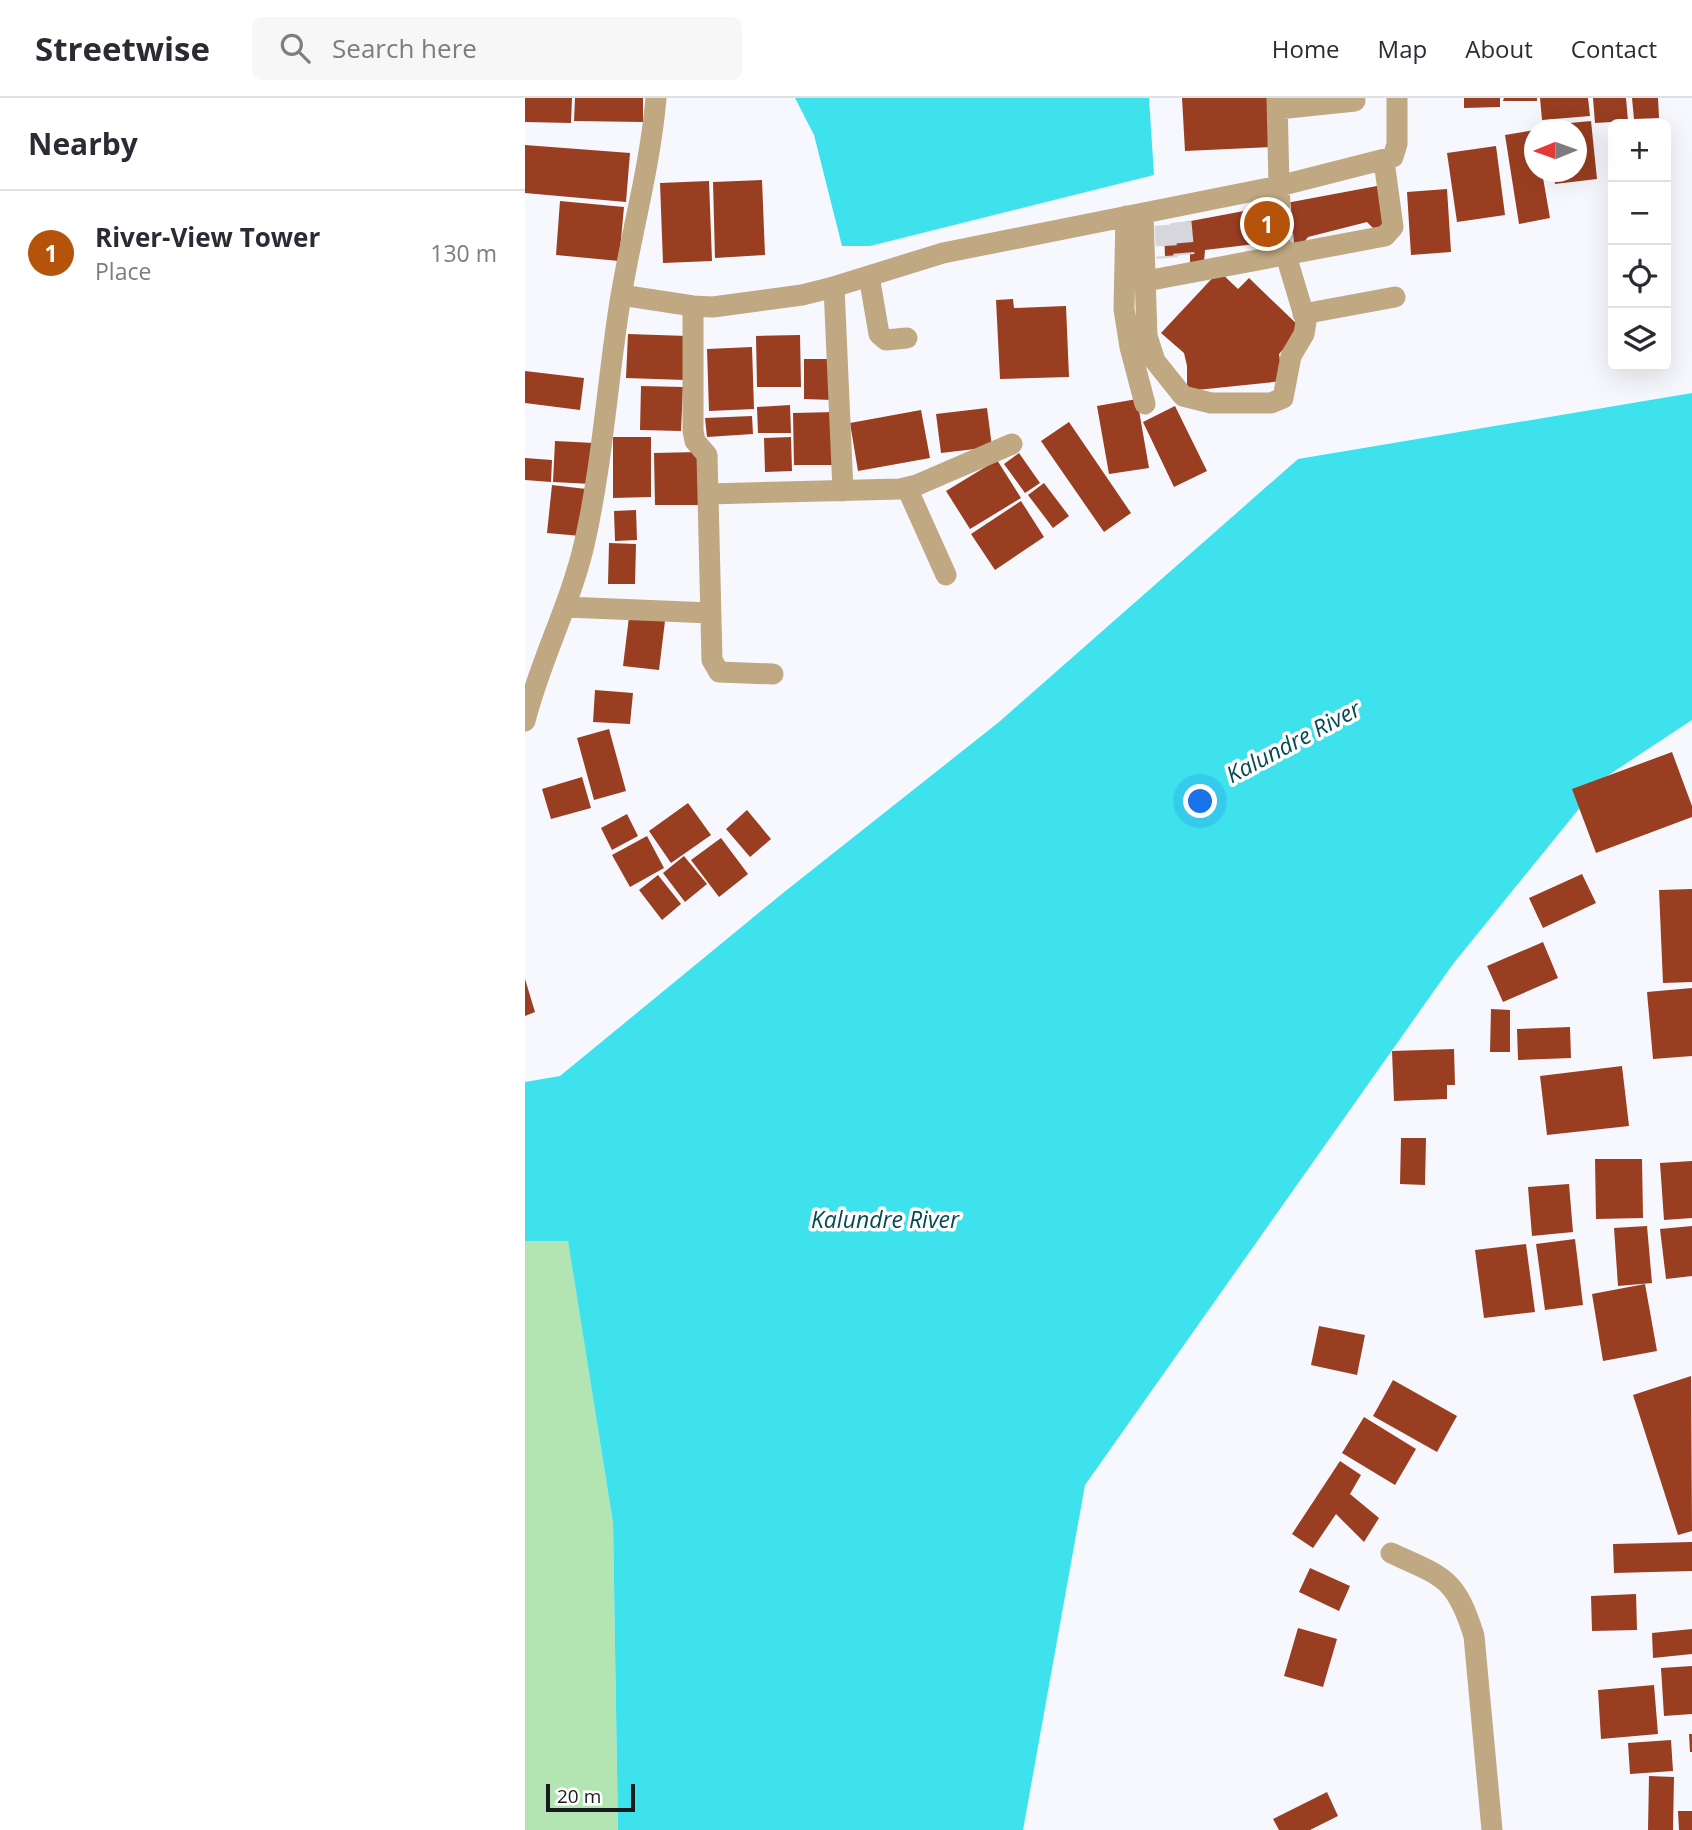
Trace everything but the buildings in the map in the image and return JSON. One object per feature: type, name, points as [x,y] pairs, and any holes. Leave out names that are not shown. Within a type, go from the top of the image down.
[{"type":"street","points":[[525,721],[532,692],[566,607],[584,545],[602,445],[621,295],[652,133],[656,98]]},
{"type":"street","points":[[621,295],[713,307],[802,295],[943,253],[1282,194],[1392,157],[1397,144],[1397,98]]},
{"type":"street","points":[[1282,194],[1278,104],[1355,101]]},
{"type":"street","points":[[1146,281],[1176,266],[1385,236],[1393,227],[1384,161]]},
{"type":"street","points":[[1160,215],[1146,281],[1147,336],[1156,361],[1183,396],[1211,403],[1271,403],[1283,398],[1291,356],[1304,334],[1306,322],[1286,252]]},
{"type":"street","points":[[1145,404],[1130,347],[1124,309],[1160,215]]},
{"type":"street","points":[[869,276],[879,334],[886,340],[907,338]]},
{"type":"street","points":[[834,287],[843,491]]},
{"type":"street","points":[[1303,314],[1395,296]]},
{"type":"street","points":[[694,306],[693,431],[695,441],[708,455],[712,660],[719,672],[773,674]]},
{"type":"street","points":[[708,494],[907,488],[1012,444]]},
{"type":"street","points":[[907,488],[946,575]]},
{"type":"street","points":[[566,607],[711,613]]},
{"type":"street","points":[[1391,1553],[1438,1574],[1455,1589],[1467,1612],[1474,1636],[1492,1830]]},
{"type":"green space","points":[[568,1240],[613,1523],[618,1830],[525,1830],[525,1241]]},
{"type":"water","points":[[795,98],[1149,98],[1154,175],[870,246],[842,246],[814,135]]},
{"type":"water","name":"Kalundre River","points":[[1692,393],[1692,720],[1604,778],[1453,964],[1085,1485],[1023,1830],[618,1830],[613,1523],[568,1241],[525,1241],[525,1082],[560,1076],[783,893],[999,722],[1298,459]]},
{"type":"tunnel","points":[[1280,203],[1284,249]]},
{"type":"tunnel","points":[[1181,222],[1184,255]]},
{"type":"tunnel","points":[[1165,225],[1167,258]]},
{"type":"place","name":"River-View Tower","points":[[1267,224]]}]
